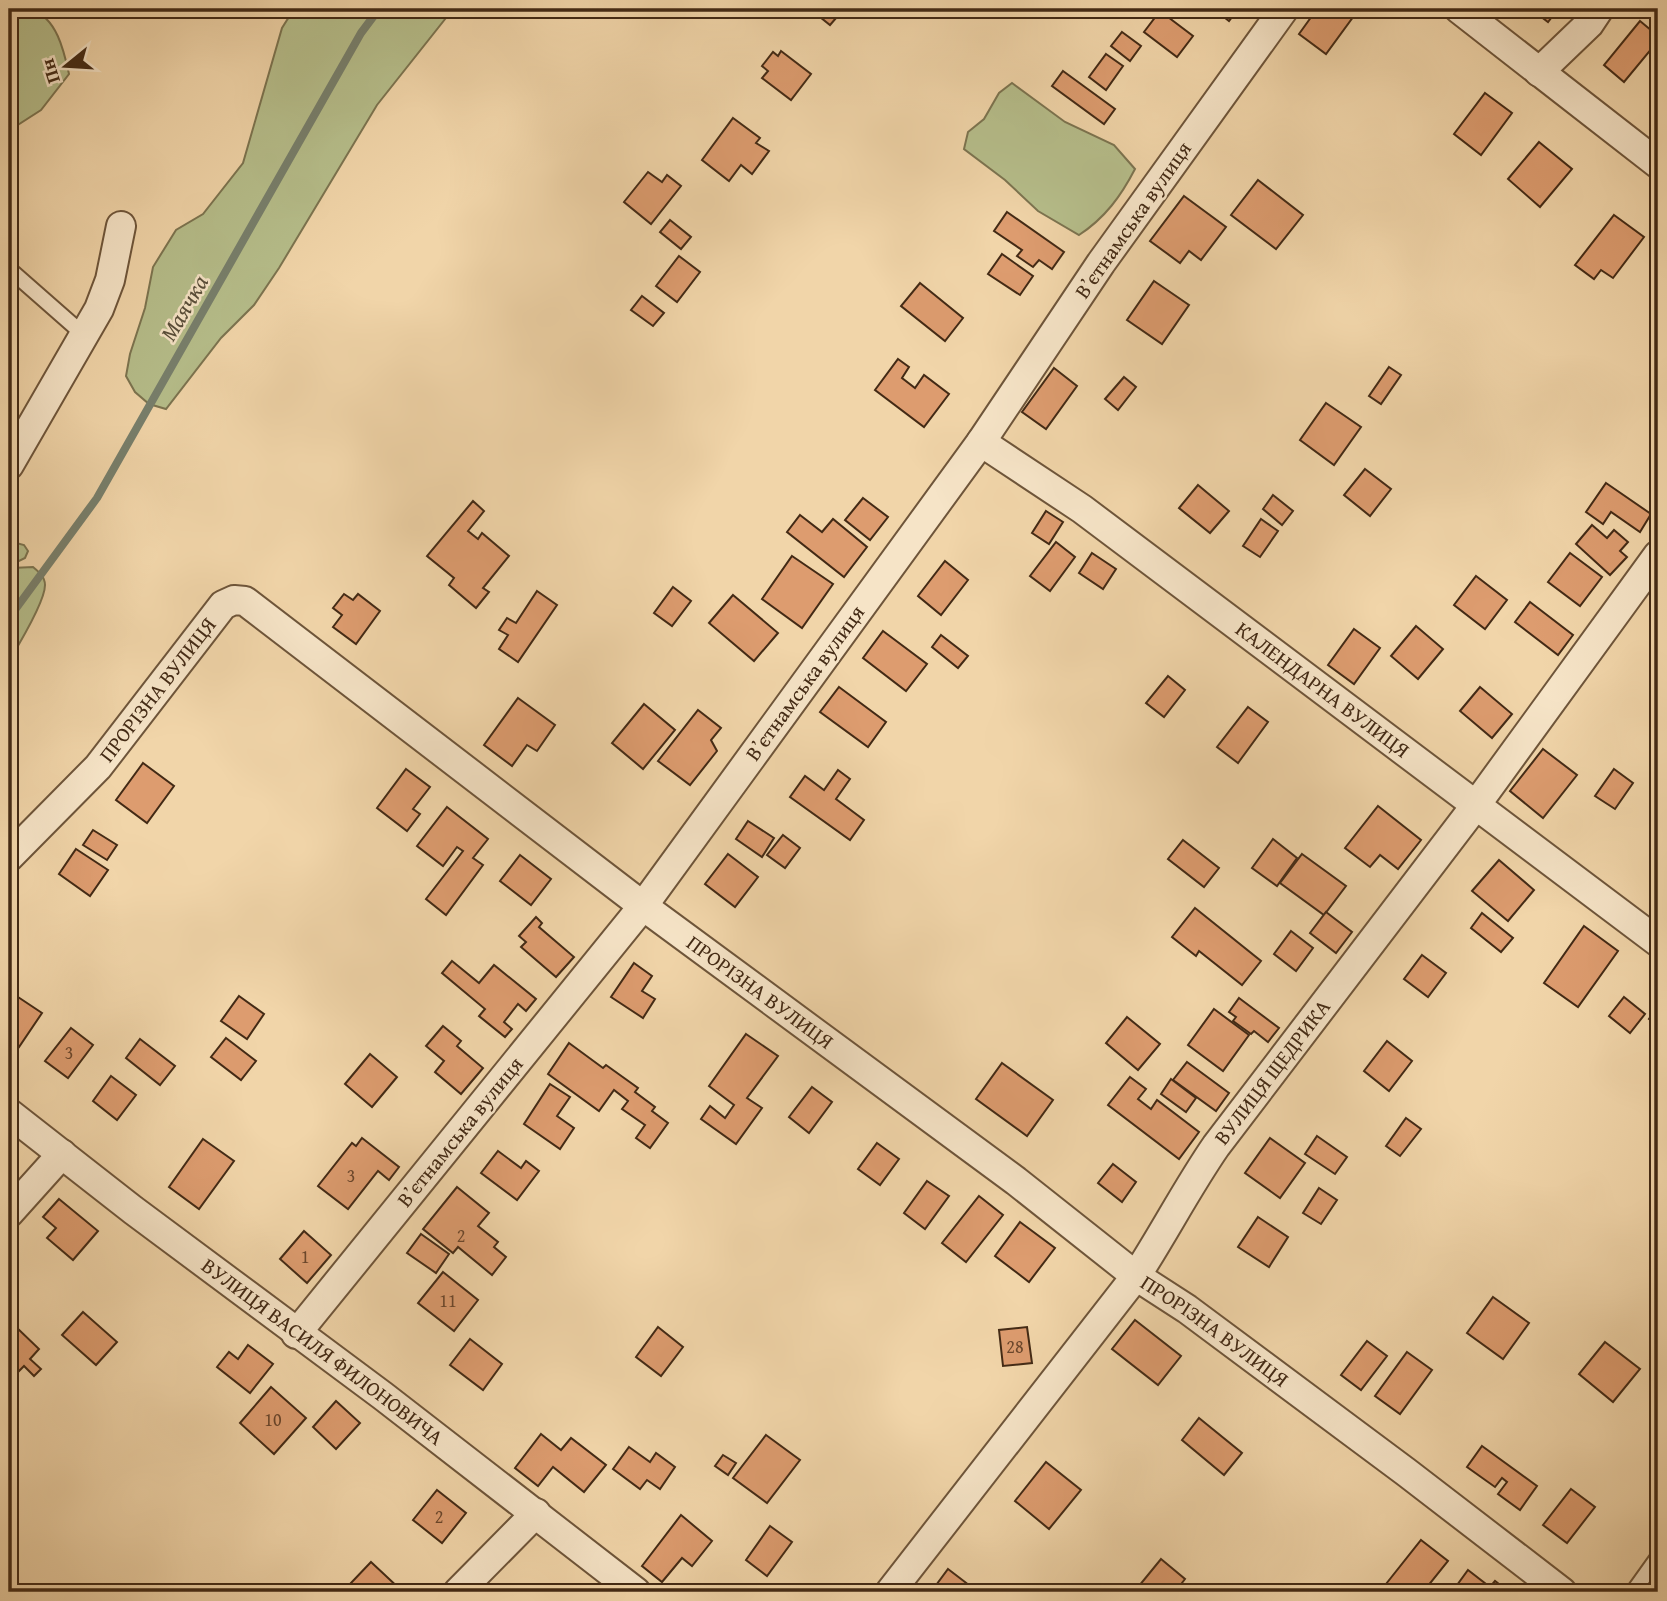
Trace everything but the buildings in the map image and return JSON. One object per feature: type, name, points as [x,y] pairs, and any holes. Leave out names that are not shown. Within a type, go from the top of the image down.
[{"type":"street","name":"Вʼєтнамська вулиця","points":[[296,1334],[643,906],[981,442],[1101,263],[1283,9]]},
{"type":"street","points":[[1459,9],[1658,164]]},
{"type":"street","points":[[1539,72],[1589,24],[1599,9]]},
{"type":"street","points":[[9,466],[99,309],[110,280],[121,226]]},
{"type":"street","name":"КАЛЕНДАРНА ВУЛИЦЯ","points":[[981,442],[1082,509],[1658,942]]},
{"type":"street","name":"ВУЛИЦЯ ЩЕДРИКА","points":[[890,1592],[1136,1276],[1159,1241],[1186,1190],[1216,1146],[1476,805],[1658,555]]},
{"type":"street","name":"ПРОРІЗНА ВУЛИЦЯ","points":[[9,857],[98,767],[223,606],[234,600],[245,601],[643,906],[1016,1181],[1136,1276],[1187,1309],[1406,1472],[1562,1592]]},
{"type":"street","name":"ВУЛИЦЯ ВАСИЛЯ ФИЛОНОВИЧА","points":[[9,1113],[296,1334],[383,1396],[636,1592]]},
{"type":"street","points":[[9,1213],[62,1154]]},
{"type":"street","points":[[458,1592],[536,1513]]},
{"type":"lane","points":[[9,269],[83,334]]},
{"type":"lane","points":[[1633,1592],[1658,1557]]},
{"type":"green space","points":[[9,9],[31,9],[47,20],[58,36],[69,74],[41,110],[13,128],[9,128]]},
{"type":"green space","points":[[294,9],[453,9],[377,105],[254,305],[221,338],[166,409],[149,404],[135,392],[126,376],[153,267],[176,230],[203,214],[243,163],[282,28]]},
{"type":"green space","points":[[1012,83],[1065,122],[1114,145],[1135,169],[1112,206],[1079,235],[1038,211],[1005,180],[964,149],[968,132],[984,119],[999,93]]},
{"type":"green space","points":[[9,541],[24,545],[28,551],[25,558],[9,566]]},
{"type":"green space","points":[[33,567],[44,580],[44,593],[9,661],[9,573],[12,568]]},
{"type":"waterway","name":"Маячка","points":[[9,618],[97,498],[361,33],[379,9]]}]
